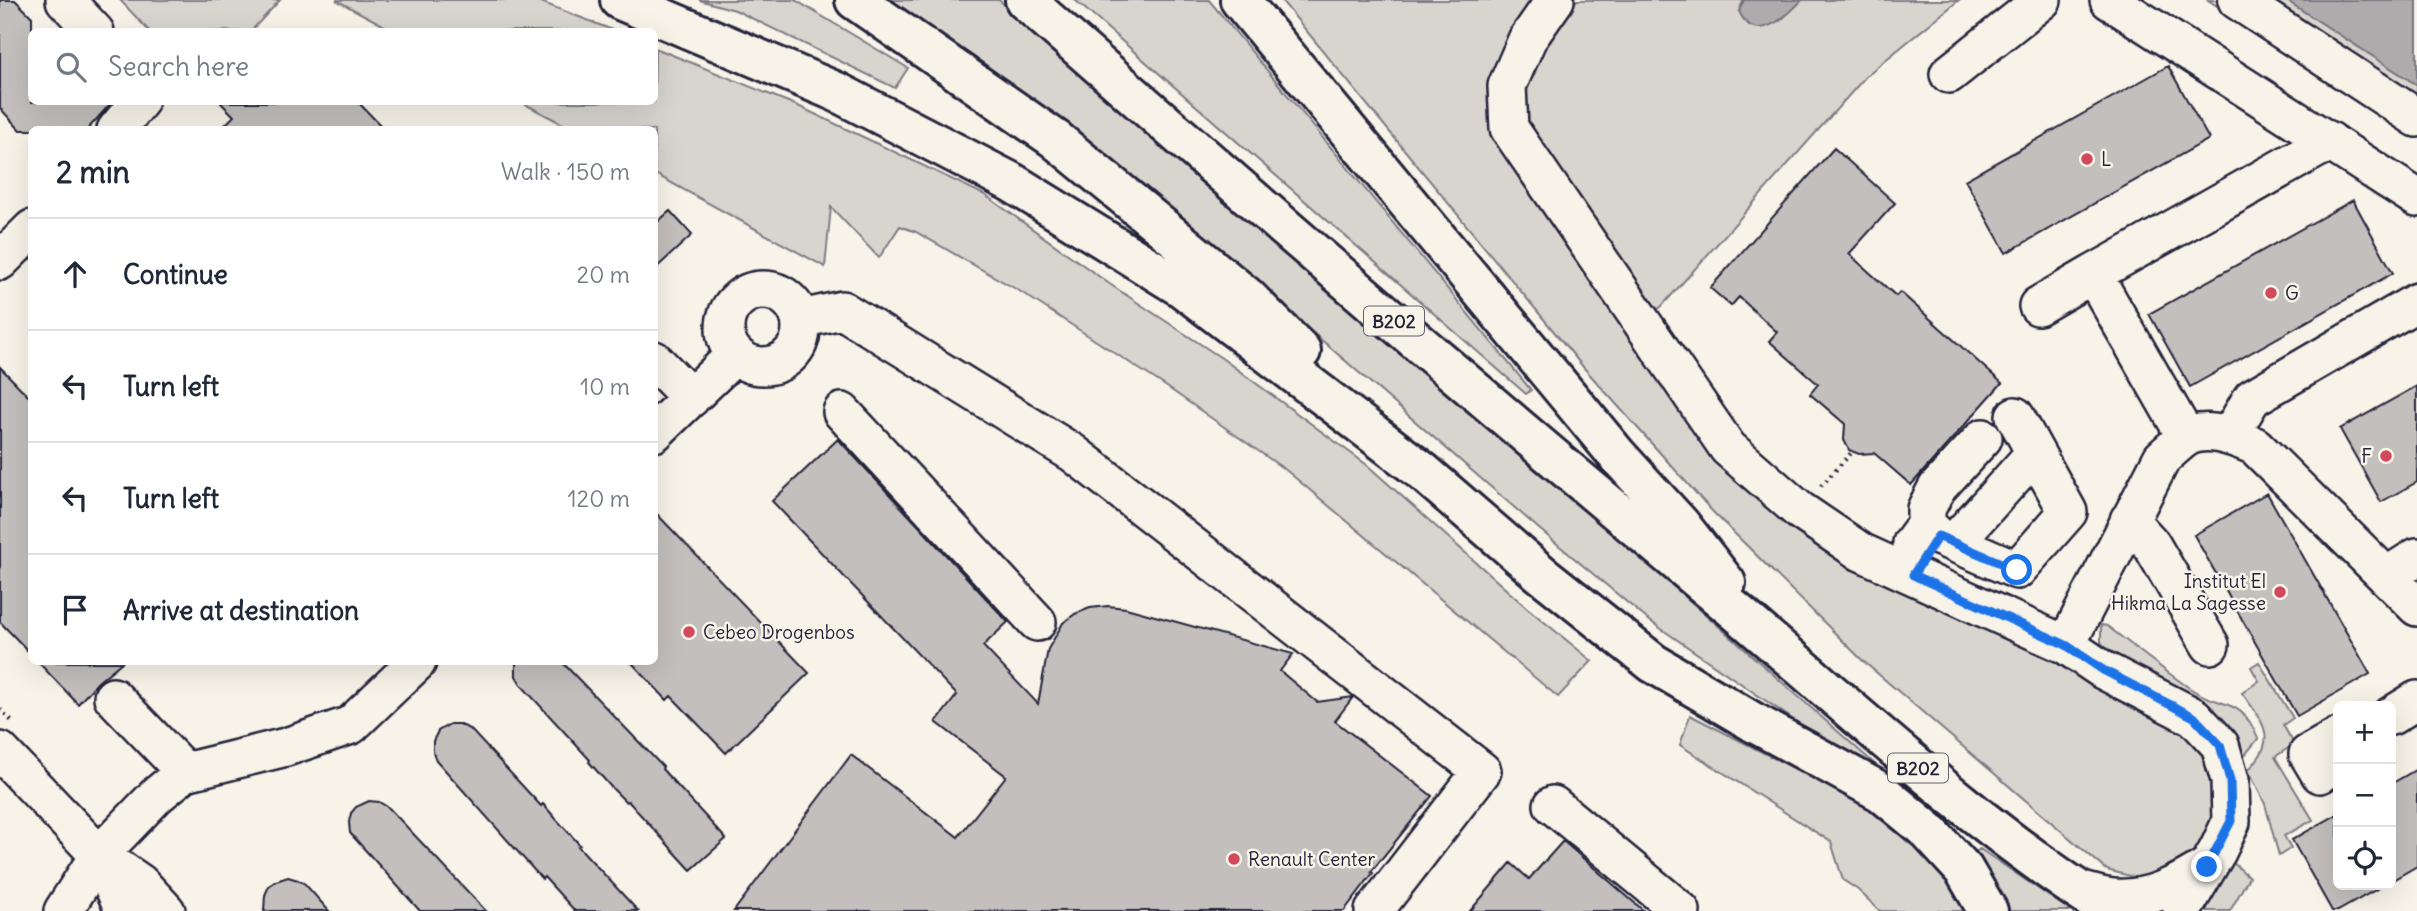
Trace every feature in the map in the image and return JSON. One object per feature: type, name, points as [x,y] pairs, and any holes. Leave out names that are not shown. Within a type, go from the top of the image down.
[{"type":"highway","name":"B202","points":[[620,0],[837,92],[1011,182],[1181,287],[1422,471],[1540,573],[1653,663],[1753,722],[1881,792],[1928,831],[1964,870],[1988,911]]},
{"type":"highway","name":"B202","points":[[855,0],[1055,139],[1164,228],[1247,297],[1422,471]]},
{"type":"highway","name":"B202","points":[[1025,0],[1559,464],[1936,783],[2075,889],[2109,911]]},
{"type":"highway","name":"B202","points":[[1240,0],[1617,455],[1681,524],[1767,638]]},
{"type":"street","points":[[65,0],[91,28]]},
{"type":"street","points":[[1555,0],[1527,40],[1507,86],[1508,128],[1728,448],[1800,510],[1861,552],[2066,645],[2103,670],[2194,717],[2220,745],[2230,780],[2231,821],[2182,911]]},
{"type":"street","points":[[1949,74],[2042,0]]},
{"type":"street","points":[[2109,0],[2417,198]]},
{"type":"street","points":[[2237,0],[2417,118]]},
{"type":"street","points":[[119,126],[137,105]]},
{"type":"street","points":[[2038,306],[2330,141]]},
{"type":"street","points":[[0,261],[28,233]]},
{"type":"street","points":[[2093,274],[2186,438]]},
{"type":"street","points":[[754,290],[774,290],[792,301],[801,319],[800,339],[790,356],[772,366],[752,365],[735,355],[726,338],[726,317],[737,300],[754,290]]},
{"type":"street","points":[[2230,435],[2252,398],[2417,302]]},
{"type":"street","points":[[801,319],[842,310],[1073,453],[1482,771],[1374,911]]},
{"type":"street","points":[[658,429],[735,355]]},
{"type":"street","points":[[658,364],[691,398]]},
{"type":"street","points":[[842,412],[1037,622]]},
{"type":"street","points":[[1983,438],[1937,488],[1926,509],[1939,534],[2017,570],[2068,512],[2015,416]]},
{"type":"street","points":[[2066,645],[2162,458],[2186,438],[2208,433],[2230,435],[2255,446],[2402,566],[2417,607]]},
{"type":"street","points":[[1904,571],[1939,534],[2035,453]]},
{"type":"street","points":[[2129,520],[2151,544],[2210,645]]},
{"type":"street","points":[[63,911],[99,855],[147,805],[185,772],[286,747],[351,725],[414,665]]},
{"type":"street","points":[[113,697],[185,772]]},
{"type":"street","points":[[2396,713],[2417,700]]},
{"type":"street","points":[[2333,740],[2308,754],[2320,774],[2336,764]]},
{"type":"street","points":[[0,751],[99,855],[139,883],[166,911]]},
{"type":"street","points":[[1553,805],[1681,911]]},
{"type":"street","points":[[99,855],[121,903],[128,911]]},
{"type":"street","points":[[2075,889],[2113,898],[2142,897],[2176,886],[2207,867]]},
{"type":"path","points":[[1800,510],[1852,452]]},
{"type":"shaded area","points":[[120,0],[280,0],[254,28],[146,28]]},
{"type":"shaded area","points":[[336,0],[536,0],[607,28],[388,28]]},
{"type":"shaded area","points":[[699,0],[795,0],[908,68],[895,88],[735,10]]},
{"type":"shaded area","points":[[888,0],[999,0],[1562,488],[1902,788],[1833,747],[1647,619],[1538,528],[1159,199],[986,65]]},
{"type":"shaded area","points":[[1075,0],[1209,0],[1531,390],[1526,394]]},
{"type":"shaded area","points":[[1281,0],[1568,0],[1574,4],[1577,0],[1744,0],[1739,11],[1780,21],[1802,0],[1959,0],[1867,75],[1662,306],[1627,334],[1724,455],[1945,606],[2066,666],[2186,733],[2211,767],[2215,795],[2212,822],[2194,853],[2141,879],[2107,870],[1863,661],[1712,511],[1584,368]]},
{"type":"shaded area","points":[[1744,0],[1802,0],[1788,14],[1761,28],[1745,22],[1739,11]]},
{"type":"shaded area","points":[[2208,0],[2286,0],[2417,85],[2417,137]]},
{"type":"shaded area","points":[[2286,0],[2417,0],[2417,85]]},
{"type":"shaded area","points":[[658,49],[798,106],[985,195],[1111,285],[1223,359],[1367,465],[1526,607],[1592,661],[1558,697],[1287,471],[1167,387],[1021,292],[916,232],[900,226],[879,258],[831,207],[825,267],[658,176],[658,126],[566,126],[527,105],[658,105]]},
{"type":"shaded area","points":[[2101,625],[2107,626],[2191,689],[2230,705],[2245,716],[2258,739],[2239,762],[2115,661],[2101,642]]},
{"type":"shaded area","points":[[2259,662],[2293,718],[2283,725],[2294,744],[2275,757],[2313,820],[2284,836],[2291,848],[2279,856],[2265,804],[2248,770],[2258,759],[2266,740],[2257,713],[2242,693],[2259,681],[2251,667]]},
{"type":"shaded area","points":[[1690,715],[1888,817],[1945,871],[1980,849],[2071,911],[1880,911],[1843,880],[1831,842],[1680,745]]},
{"type":"shaded area","points":[[2229,859],[2249,877],[2230,911],[2199,911]]},
{"type":"building","points":[[0,0],[15,0],[32,17],[32,28],[28,28],[28,105],[109,105],[91,126],[28,126],[28,130],[20,130],[0,108]]},
{"type":"building","name":"L","points":[[2168,66],[2209,139],[2006,253],[1965,180]]},
{"type":"building","points":[[223,105],[361,105],[381,126],[224,126],[234,116]]},
{"type":"building","points":[[1834,148],[1895,203],[1849,254],[1896,296],[1900,292],[2002,383],[1911,485],[1874,453],[1859,454],[1849,450],[1844,440],[1845,424],[1810,394],[1818,384],[1769,341],[1777,332],[1739,297],[1731,306],[1710,288]]},
{"type":"building","name":"G","points":[[2353,200],[2393,273],[2190,387],[2149,314]]},
{"type":"building","points":[[670,211],[692,235],[658,266],[658,222]]},
{"type":"building","points":[[0,367],[28,396],[28,651],[0,622]]},
{"type":"building","name":"F","points":[[2417,386],[2417,482],[2381,502],[2340,429]]},
{"type":"building","points":[[838,439],[1008,622],[983,646],[1038,704],[1048,649],[1063,623],[1090,608],[1126,608],[1293,654],[1280,671],[1317,702],[1353,697],[1335,721],[1432,796],[1371,872],[1373,873],[1344,911],[734,911],[851,755],[958,837],[1006,776],[936,722],[957,695],[772,501]]},
{"type":"building","points":[[2267,493],[2370,674],[2297,716],[2194,535]]},
{"type":"building","points":[[658,515],[809,673],[726,753],[671,696],[667,700],[634,665],[658,665]]},
{"type":"building","points":[[41,665],[118,665],[98,682],[78,704]]},
{"type":"building","points":[[516,665],[565,665],[663,767],[726,839],[691,870],[628,801],[611,787],[516,676]]},
{"type":"building","points":[[450,724],[460,724],[471,730],[541,806],[543,804],[638,911],[575,911],[544,877],[542,879],[436,760],[433,741],[438,731]]},
{"type":"building","points":[[2417,769],[2417,866],[2396,878],[2396,827],[2396,781]]},
{"type":"building","points":[[369,801],[379,802],[389,808],[486,911],[420,911],[350,833],[351,813],[356,807]]},
{"type":"building","points":[[2333,817],[2333,890],[2375,890],[2338,911],[2332,911],[2292,840]]},
{"type":"building","points":[[1563,841],[1644,911],[1470,911],[1511,863],[1529,879]]},
{"type":"building","points":[[288,877],[305,884],[329,911],[264,911],[265,895],[269,886]]},
{"type":"place","name":"L","points":[[2087,159]]},
{"type":"place","name":"G","points":[[2271,293]]},
{"type":"place","name":"F","points":[[2386,456]]},
{"type":"place","name":"Institut El Hikma La Sagesse","points":[[2280,592]]},
{"type":"place","name":"Cebeo Drogenbos","points":[[689,632]]},
{"type":"place","name":"Renault Center","points":[[1234,859]]},
{"type":"route","points":[[2017,570],[1938,536],[1913,575],[2066,645],[2103,670],[2194,717],[2220,745],[2230,780],[2231,821],[2207,867]]}]
